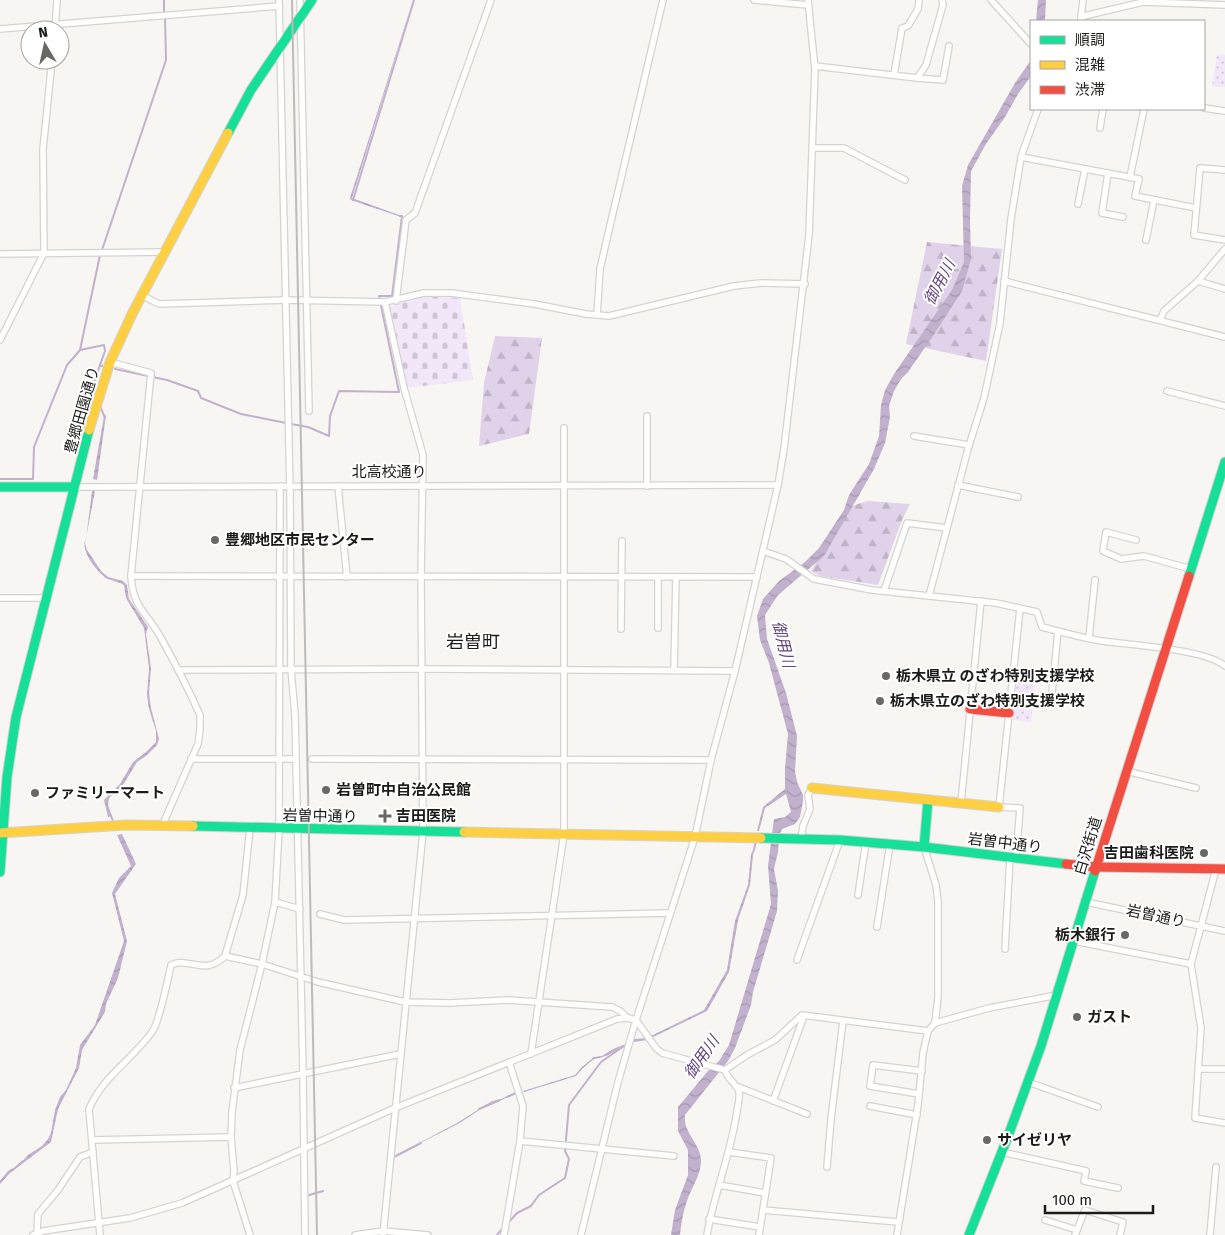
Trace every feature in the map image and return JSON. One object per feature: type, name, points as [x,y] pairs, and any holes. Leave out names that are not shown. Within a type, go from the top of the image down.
[{"type":"street","points":[[56,20],[57,0]]},
{"type":"street","points":[[300,0],[309,411]]},
{"type":"street","name":"豊郷田園通り","points":[[0,872],[1,833],[16,717],[74,486],[100,391],[110,362],[142,295],[251,90],[312,0]]},
{"type":"street","points":[[396,301],[406,220],[416,213],[491,0]]},
{"type":"street","points":[[598,315],[600,269],[662,0]]},
{"type":"street","points":[[581,1235],[618,1082],[695,837],[711,760],[735,671],[778,485],[805,284],[809,235],[814,66],[808,3],[754,0]]},
{"type":"street","points":[[894,75],[902,28],[908,26],[918,9],[919,0]]},
{"type":"street","points":[[917,78],[926,65],[943,5],[942,0]]},
{"type":"street","points":[[991,0],[1030,43]]},
{"type":"street","points":[[1080,20],[1083,0]]},
{"type":"street","points":[[1080,20],[1084,16],[1125,3],[1162,1],[1205,2],[1225,5]]},
{"type":"street","points":[[70,25],[279,3],[290,486],[291,669],[295,715],[300,909],[304,1235]]},
{"type":"street","points":[[0,29],[20,28]]},
{"type":"street","points":[[814,66],[943,80],[949,46]]},
{"type":"street","points":[[0,340],[44,253],[43,150],[51,70]]},
{"type":"street","points":[[1205,108],[1225,112]]},
{"type":"street","points":[[929,596],[969,445],[984,398],[1000,323],[1011,219],[1021,157],[1038,110]]},
{"type":"street","points":[[1100,128],[1103,110]]},
{"type":"street","points":[[1130,177],[1144,110]]},
{"type":"street","points":[[812,148],[844,148],[906,180]]},
{"type":"street","points":[[1021,157],[1139,179],[1136,196],[1196,208]]},
{"type":"street","points":[[1225,170],[1200,168],[1194,235],[1225,240]]},
{"type":"street","points":[[1078,204],[1085,169]]},
{"type":"street","points":[[1108,173],[1102,213],[1123,217]]},
{"type":"street","points":[[1146,240],[1154,200]]},
{"type":"street","points":[[1160,320],[1164,311],[1198,281],[1225,250]]},
{"type":"street","points":[[0,254],[165,252]]},
{"type":"street","points":[[1004,280],[1225,337]]},
{"type":"street","points":[[1198,281],[1225,289]]},
{"type":"street","points":[[142,295],[159,304],[286,300],[385,302],[424,293],[451,293],[608,316],[734,286],[761,283],[805,284]]},
{"type":"street","points":[[383,1233],[423,832],[421,577],[423,456],[404,388],[385,302]]},
{"type":"street","points":[[110,362],[151,372],[131,576],[132,591],[137,605],[159,635],[200,714],[198,744],[162,826]]},
{"type":"street","points":[[1167,391],[1225,406]]},
{"type":"street","points":[[647,416],[648,486]]},
{"type":"street","points":[[531,1054],[564,834],[564,428]]},
{"type":"street","points":[[914,436],[969,445]]},
{"type":"street","name":"白沢街道","points":[[969,1235],[1028,1082],[1057,995],[1225,462]]},
{"type":"street","name":"北高校通り","points":[[0,487],[778,485]]},
{"type":"street","points":[[958,485],[1018,497]]},
{"type":"street","points":[[250,1235],[233,1181],[231,1136],[234,1088],[240,1050],[262,964],[275,902],[280,829],[280,486]]},
{"type":"street","points":[[338,486],[346,577]]},
{"type":"street","points":[[884,591],[908,523],[947,528]]},
{"type":"street","points":[[1136,540],[1106,532],[1102,552],[1121,559],[1144,556],[1191,569]]},
{"type":"street","points":[[621,629],[622,541]]},
{"type":"street","points":[[763,552],[786,559],[799,566],[814,579],[884,591],[996,603],[1037,612],[1042,627],[1088,638],[1200,655],[1222,663],[1225,666]]},
{"type":"street","points":[[131,576],[757,577]]},
{"type":"street","points":[[658,577],[658,628]]},
{"type":"street","points":[[674,670],[676,577]]},
{"type":"street","points":[[1088,638],[1095,580]]},
{"type":"street","points":[[0,598],[45,598]]},
{"type":"street","points":[[961,803],[981,601]]},
{"type":"street","points":[[999,807],[1020,609]]},
{"type":"street","points":[[1051,702],[1058,631]]},
{"type":"street","points":[[178,670],[564,669],[735,671]]},
{"type":"street","points":[[970,709],[1009,713]]},
{"type":"street","points":[[191,759],[296,759]]},
{"type":"street","points":[[312,759],[711,760]]},
{"type":"street","points":[[1126,772],[1196,788]]},
{"type":"street","points":[[801,839],[803,826],[810,809],[808,795],[812,788],[1020,808],[1013,857],[1005,949]]},
{"type":"street","points":[[897,1235],[920,1094],[923,1053],[928,1031],[935,1022],[938,997],[938,901],[936,885],[924,847],[928,800]]},
{"type":"street","name":"岩曽中通り","points":[[1,833],[103,826],[162,826],[840,840],[924,847],[1096,867],[1220,869]]},
{"type":"street","points":[[100,1235],[89,1109],[102,1084],[153,1031],[171,965],[176,962],[203,966],[213,965],[225,956],[243,895],[250,828]]},
{"type":"street","points":[[797,960],[840,840]]},
{"type":"street","points":[[858,895],[866,842]]},
{"type":"street","points":[[877,927],[890,844]]},
{"type":"street","points":[[1220,869],[1200,926],[1191,964],[1201,1028],[1194,1118],[1225,1122]]},
{"type":"street","points":[[275,902],[300,909]]},
{"type":"street","name":"岩曽通り","points":[[1086,902],[1225,931]]},
{"type":"street","points":[[320,914],[344,920],[670,913]]},
{"type":"street","points":[[1074,941],[1191,964]]},
{"type":"street","points":[[225,956],[262,964],[318,982],[405,1002],[450,1003],[507,1000],[612,1007],[628,1018]]},
{"type":"street","points":[[935,1022],[988,1008],[1057,995]]},
{"type":"street","points":[[93,1152],[80,1157],[58,1190],[38,1214],[39,1233],[130,1218],[182,1203],[395,1108],[617,1020],[628,1018],[636,1020],[656,1048],[662,1053],[725,1070],[747,1055],[775,1040],[797,1018],[804,1016],[928,1031]]},
{"type":"street","points":[[773,1101],[804,1016]]},
{"type":"street","points":[[827,1167],[831,1119],[844,1021]]},
{"type":"street","points":[[234,1088],[400,1054]]},
{"type":"street","points":[[504,1235],[520,1141],[523,1106],[509,1062]]},
{"type":"street","points":[[920,1094],[870,1086],[873,1065],[922,1071]]},
{"type":"street","points":[[1199,1069],[1225,1068]]},
{"type":"street","points":[[707,1235],[709,1219],[734,1136],[740,1094],[736,1086],[727,1077],[725,1070]]},
{"type":"street","points":[[1028,1082],[1098,1107]]},
{"type":"street","points":[[736,1086],[807,1114]]},
{"type":"street","points":[[870,1106],[917,1115]]},
{"type":"street","points":[[92,1140],[231,1136]]},
{"type":"street","points":[[520,1141],[674,1156]]},
{"type":"street","points":[[729,1152],[771,1158],[759,1235]]},
{"type":"street","points":[[1002,1152],[1086,1171],[1084,1181],[1118,1188]]},
{"type":"street","points":[[1210,1235],[1216,1167]]},
{"type":"street","points":[[719,1185],[765,1192]]},
{"type":"street","points":[[763,1210],[898,1222]]},
{"type":"street","points":[[1045,1220],[1076,1232],[1085,1210],[1124,1222],[1120,1235]]},
{"type":"street","points":[[709,1219],[760,1227]]},
{"type":"street","points":[[355,1235],[383,1233],[428,1235]]},
{"type":"green space","points":[[1217,55],[1225,55],[1225,87],[1212,86]]},
{"type":"green space","points":[[927,242],[1002,249],[986,361],[906,344]]},
{"type":"green space","points":[[422,297],[460,298],[473,380],[406,388],[389,307]]},
{"type":"green space","points":[[495,336],[542,338],[529,434],[479,446],[484,383]]},
{"type":"green space","points":[[867,501],[910,504],[902,520],[878,585],[820,576],[811,571],[852,506]]},
{"type":"green space","points":[[1017,676],[1036,677],[1031,722],[1013,720]]},
{"type":"water","points":[[413,0],[352,198],[401,217],[351,200],[350,198]]},
{"type":"water","points":[[1038,0],[1046,0],[1045,20],[1036,20]]},
{"type":"water","points":[[1030,61],[1030,77],[986,144],[971,171],[971,259],[962,291],[894,391],[889,406],[890,417],[885,443],[874,469],[824,556],[778,595],[765,615],[767,639],[786,693],[797,736],[795,771],[797,782],[803,795],[803,801],[800,817],[795,824],[782,829],[779,836],[774,869],[778,891],[777,911],[753,992],[751,1005],[735,1048],[728,1061],[685,1115],[687,1128],[700,1155],[701,1166],[682,1218],[680,1235],[671,1235],[675,1210],[688,1175],[688,1150],[678,1131],[678,1107],[708,1071],[719,1061],[729,1045],[771,904],[768,866],[774,819],[785,817],[791,812],[786,794],[765,808],[759,831],[757,831],[763,807],[785,789],[788,734],[769,663],[760,640],[757,616],[763,599],[779,581],[805,562],[819,548],[844,510],[849,495],[869,464],[879,436],[881,405],[885,390],[952,290],[964,262],[962,186],[968,165],[1015,83]]},
{"type":"water","points":[[106,415],[97,480],[93,479],[104,416]]},
{"type":"water","points":[[92,491],[95,491],[86,536]]},
{"type":"water","points":[[85,543],[87,550],[101,571],[108,577],[123,581],[127,585],[129,599],[148,627],[146,634],[151,668],[149,693],[159,739],[157,745],[137,762],[123,785],[109,798],[108,805],[112,816],[108,817],[104,800],[120,784],[133,762],[156,742],[156,731],[147,695],[149,668],[144,628],[126,598],[124,585],[108,579],[99,572],[85,549]]},
{"type":"water","points":[[122,834],[136,864],[115,894],[127,941],[118,978],[106,1004],[105,1012],[82,1050],[79,1068],[58,1109],[51,1142],[10,1173],[0,1184],[0,1181],[8,1171],[19,1165],[48,1139],[60,1097],[66,1090],[76,1068],[80,1045],[95,1025],[124,941],[112,893],[119,878],[131,866],[117,835]]},
{"type":"water","points":[[754,848],[750,885],[738,920],[729,972],[707,1011],[647,1040],[634,1042],[634,1039],[647,1038],[704,1010],[727,970],[735,921],[748,885],[751,854]]},
{"type":"water","points":[[626,1044],[626,1046],[613,1050],[603,1057],[594,1059],[576,1076],[523,1091],[575,1075],[594,1057],[602,1056],[613,1049]]},
{"type":"water","points":[[516,1092],[502,1100],[492,1102],[458,1124],[400,1153],[457,1123],[492,1101]]},
{"type":"waterway","points":[[164,0],[164,13]]},
{"type":"waterway","points":[[353,200],[414,0]]},
{"type":"waterway","points":[[102,250],[166,60],[165,18]]},
{"type":"waterway","points":[[291,424],[308,427],[329,436],[330,416],[339,391],[399,392],[379,296],[392,296],[402,216],[400,216]]},
{"type":"waterway","points":[[100,255],[80,350],[104,345],[105,351],[100,365],[102,366]]},
{"type":"waterway","points":[[0,479],[33,479],[34,447],[67,365],[80,350]]},
{"type":"waterway","points":[[95,398],[91,391],[100,365]]},
{"type":"waterway","points":[[115,369],[167,380],[198,391],[201,398],[241,414],[286,423]]},
{"type":"waterway","points":[[100,406],[105,418]]},
{"type":"waterway","points":[[110,814],[114,823]]},
{"type":"waterway","points":[[754,850],[756,840]]},
{"type":"waterway","points":[[509,1222],[517,1213],[531,1206],[539,1195],[565,1178],[569,1159],[565,1151],[569,1105],[601,1062],[624,1046]]},
{"type":"waterway","points":[[606,1055],[619,1048]]},
{"type":"waterway","points":[[507,1097],[516,1093]]},
{"type":"waterway","points":[[479,1109],[500,1100]]},
{"type":"waterway","points":[[392,1158],[421,1143]]},
{"type":"waterway","points":[[15,1168],[23,1161]]},
{"type":"waterway","points":[[306,1196],[323,1191]]},
{"type":"waterway","points":[[497,1235],[502,1229]]},
{"type":"railway","points":[[292,0],[317,1235]]},
{"type":"traffic: fast","points":[[228,133],[251,90],[312,0]]},
{"type":"traffic: fast","points":[[0,872],[7,777],[16,717],[89,430]]},
{"type":"traffic: fast","points":[[1189,576],[1225,462]]},
{"type":"traffic: fast","points":[[0,487],[74,487]]},
{"type":"traffic: fast","points":[[924,847],[928,800]]},
{"type":"traffic: fast","points":[[193,826],[464,832]]},
{"type":"traffic: fast","points":[[761,838],[840,840],[924,847],[1066,864]]},
{"type":"traffic: fast","points":[[969,1235],[1041,1046],[1095,871]]},
{"type":"traffic: slow","points":[[89,430],[110,362],[133,312],[228,133]]},
{"type":"traffic: slow","points":[[812,788],[999,807]]},
{"type":"traffic: slow","points":[[0,833],[126,825],[193,826]]},
{"type":"traffic: slow","points":[[464,832],[761,838]]},
{"type":"traffic: jam","points":[[1095,871],[1189,576]]},
{"type":"traffic: jam","points":[[970,709],[1009,713]]},
{"type":"traffic: jam","points":[[1066,864],[1096,867],[1225,869]]},
{"type":"place","name":"豊郷地区市民センター","points":[[215,540]]},
{"type":"place","name":"栃木県立 のざわ特別支援学校","points":[[886,676]]},
{"type":"place","name":"栃木県立のざわ特別支援学校","points":[[880,701]]},
{"type":"place","name":"岩曽町中自治公民館","points":[[326,790]]},
{"type":"place","name":"ファミリーマート","points":[[35,793]]},
{"type":"place","name":"吉田医院","points":[[385,816]]},
{"type":"place","name":"吉田歯科医院","points":[[1204,853]]},
{"type":"place","name":"栃木銀行","points":[[1125,935]]},
{"type":"place","name":"ガスト","points":[[1077,1017]]},
{"type":"place","name":"サイゼリヤ","points":[[987,1140]]},
{"type":"district","name":"岩曽町","points":[[473,642]]},
{"type":"water label","name":"御用川","points":[[939,282]]},
{"type":"water label","name":"御用川","points":[[784,644]]},
{"type":"water label","name":"御用川","points":[[701,1057]]}]
